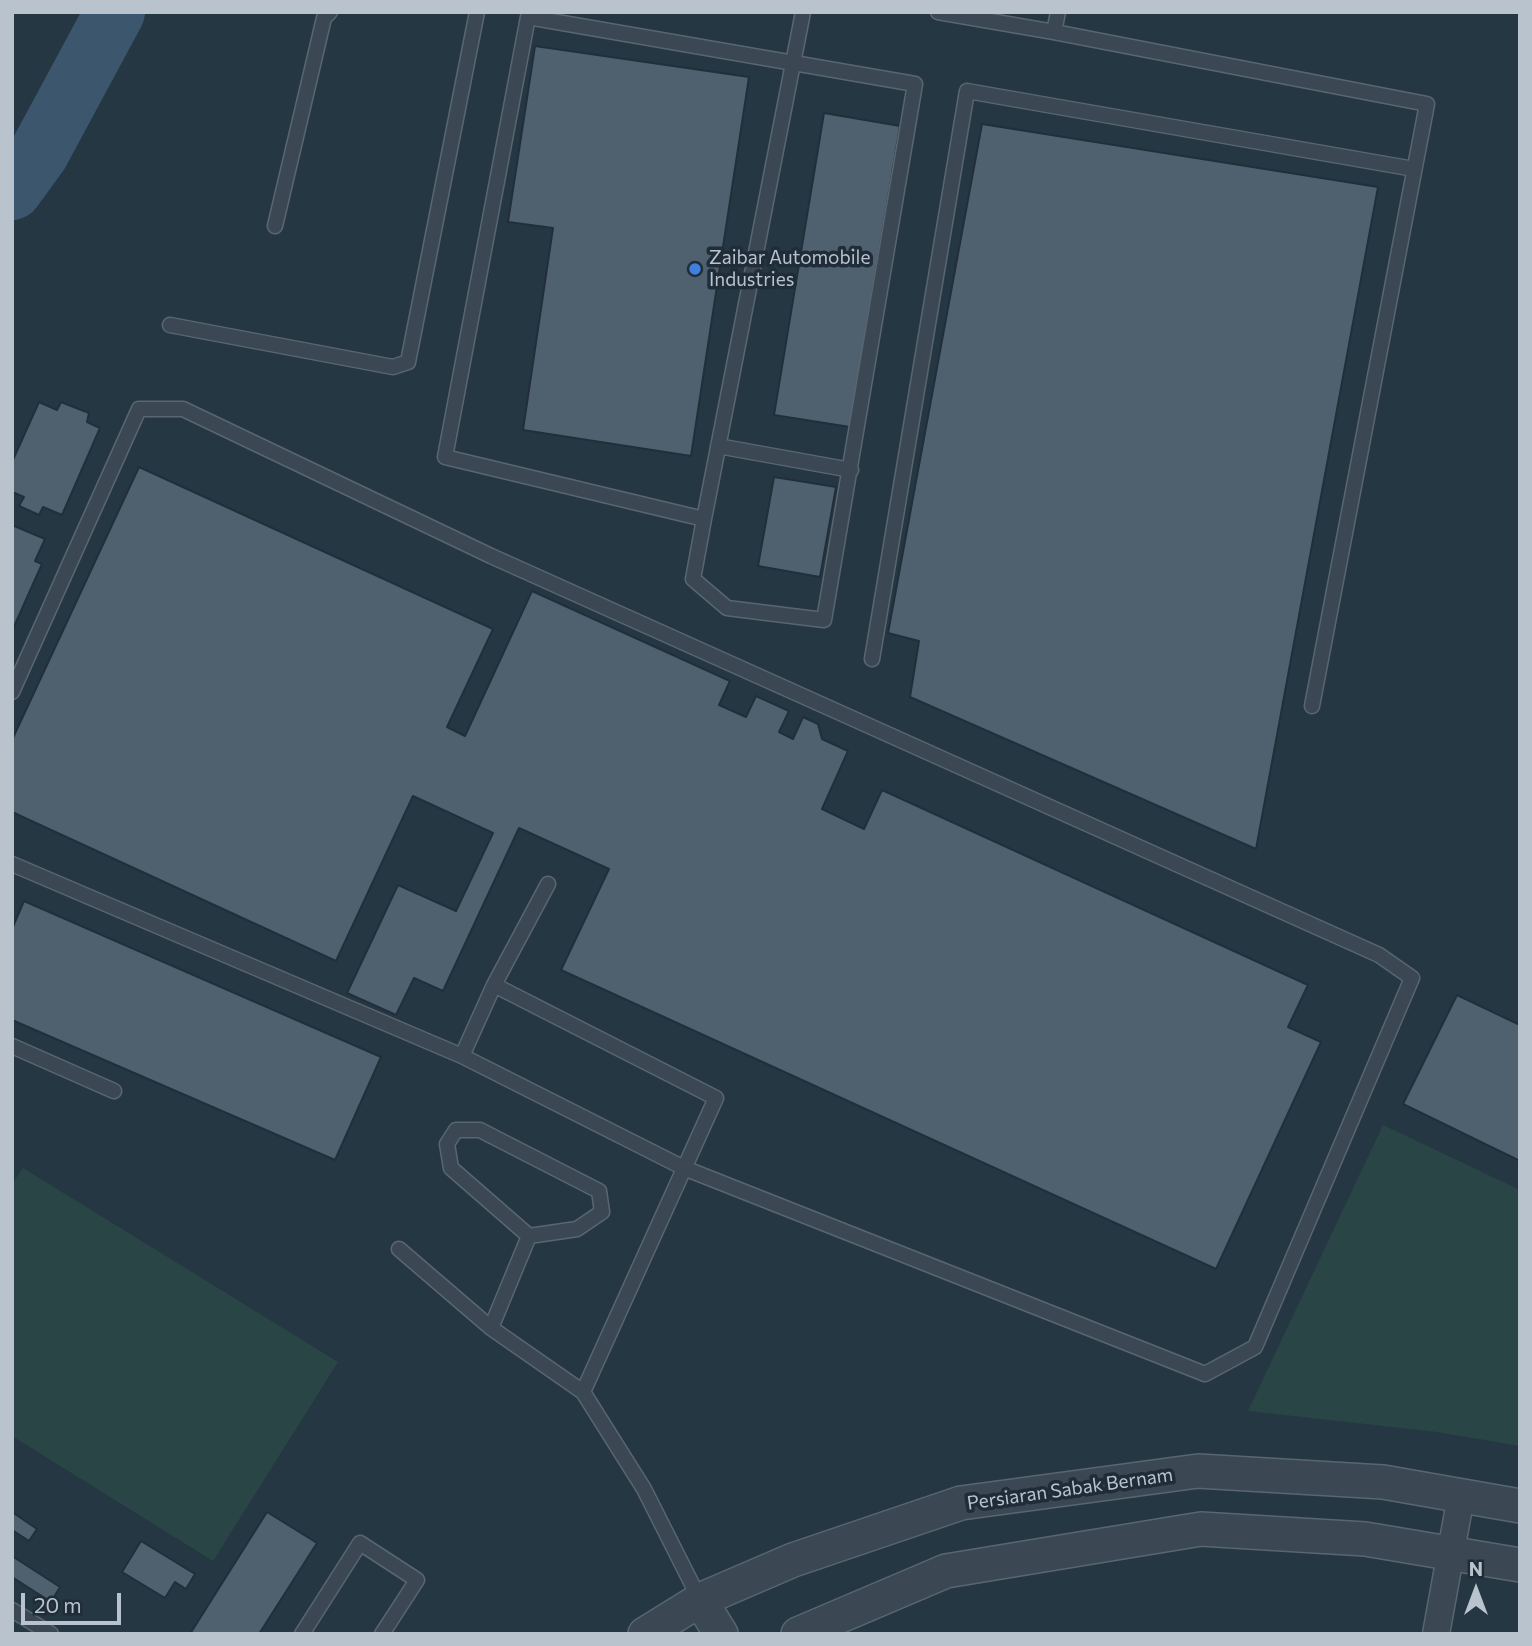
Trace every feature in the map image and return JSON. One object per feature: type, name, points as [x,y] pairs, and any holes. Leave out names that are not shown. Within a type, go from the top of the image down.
[{"type":"street","name":"Persiaran Sabak Bernam","points":[[645,1634],[700,1600],[793,1560],[961,1503],[1198,1471],[1382,1482],[1520,1506]]},
{"type":"street","points":[[1436,1634],[1461,1496]]},
{"type":"street","points":[[798,1634],[946,1571],[1201,1529],[1365,1539],[1520,1565]]},
{"type":"street","points":[[700,1600],[721,1634]]},
{"type":"lane","points":[[275,226],[324,18],[330,12]]},
{"type":"lane","points":[[170,325],[393,367],[408,362],[477,12]]},
{"type":"lane","points":[[704,519],[445,457],[528,17],[794,63],[915,84],[824,620],[727,608],[692,579],[704,519],[718,446],[794,63],[803,12]]},
{"type":"lane","points":[[938,12],[1427,104],[1312,706]]},
{"type":"lane","points":[[1054,32],[1058,12]]},
{"type":"lane","points":[[872,659],[967,90],[1414,169]]},
{"type":"lane","points":[[12,692],[139,409],[183,409],[491,556],[1379,955],[1412,978],[1255,1347],[1205,1374],[684,1168],[462,1056],[12,864]]},
{"type":"lane","points":[[718,446],[851,470]]},
{"type":"lane","points":[[462,1056],[494,985],[548,884]]},
{"type":"lane","points":[[494,985],[716,1098],[583,1392]]},
{"type":"lane","points":[[12,1046],[114,1091]]},
{"type":"lane","points":[[456,1130],[480,1130],[599,1191],[602,1212],[577,1229],[529,1236],[451,1168],[447,1144],[456,1130]]},
{"type":"lane","points":[[491,1328],[529,1236]]},
{"type":"lane","points":[[399,1249],[491,1328],[583,1392],[645,1489],[700,1600]]},
{"type":"lane","points":[[302,1634],[360,1543],[416,1580],[382,1634]]},
{"type":"lane","points":[[12,1610],[51,1634]]},
{"type":"green space","points":[[1383,1125],[1520,1190],[1520,1446],[1437,1432],[1248,1411]]},
{"type":"green space","points":[[23,1168],[338,1362],[213,1561],[12,1436],[12,1184]]},
{"type":"building","points":[[535,46],[749,77],[691,456],[523,430],[553,228],[508,222]]},
{"type":"building","points":[[824,113],[900,126],[850,427],[774,415]]},
{"type":"building","points":[[982,124],[1378,187],[1256,849],[910,697],[919,641],[888,633]]},
{"type":"building","points":[[39,402],[57,410],[61,402],[89,413],[87,422],[100,428],[62,515],[43,507],[39,515],[19,506],[24,497],[12,492],[12,462]]},
{"type":"building","points":[[139,467],[493,629],[447,727],[465,736],[532,591],[730,681],[719,705],[746,717],[756,696],[789,711],[779,732],[793,739],[803,717],[818,724],[822,739],[848,751],[822,809],[864,829],[882,790],[1308,985],[1288,1027],[1321,1042],[1216,1269],[561,970],[609,869],[519,828],[443,991],[414,978],[396,1015],[347,993],[398,885],[456,911],[493,833],[413,796],[336,961],[12,812],[12,740]]},
{"type":"building","points":[[774,477],[836,487],[820,577],[758,566]]},
{"type":"building","points":[[12,525],[45,539],[35,561],[42,564],[12,631]]},
{"type":"building","points":[[24,901],[381,1057],[335,1160],[12,1020],[12,929]]},
{"type":"building","points":[[1457,995],[1520,1025],[1520,1161],[1403,1104]]},
{"type":"building","points":[[12,1512],[37,1529],[29,1541],[12,1530]]},
{"type":"building","points":[[267,1512],[317,1543],[259,1634],[190,1634]]},
{"type":"building","points":[[141,1541],[195,1574],[186,1589],[175,1582],[165,1598],[122,1572]]},
{"type":"building","points":[[12,1556],[60,1587],[51,1602],[12,1577]]},
{"type":"waterway","points":[[12,190],[39,153],[115,12]]},
{"type":"place","name":"Zaibar Automobile Industries","points":[[695,269]]}]
